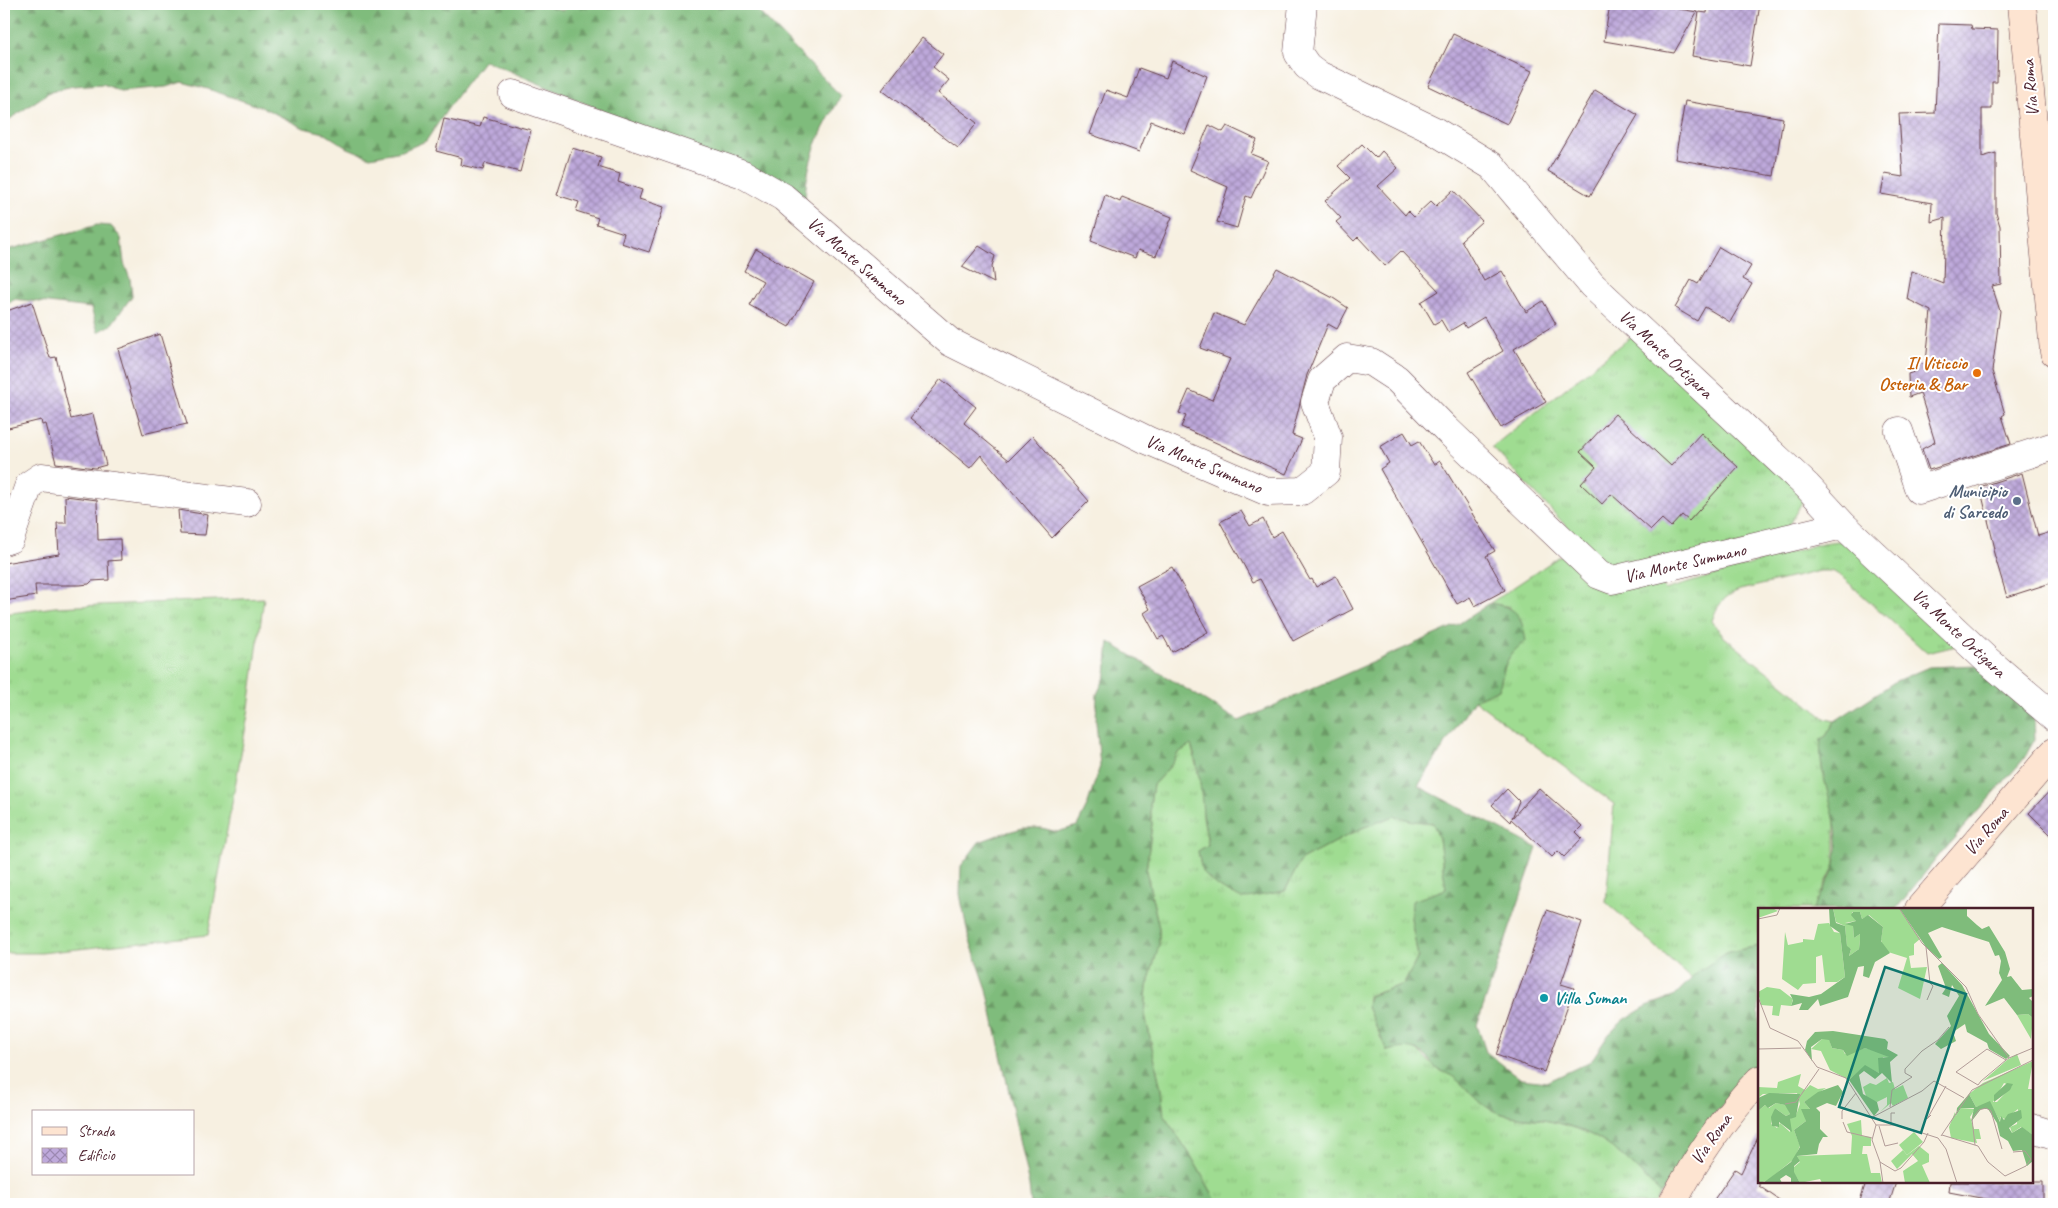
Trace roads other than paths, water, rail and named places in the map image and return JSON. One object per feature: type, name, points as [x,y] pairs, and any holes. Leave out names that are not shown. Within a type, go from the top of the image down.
[{"type":"street","name":"Via Monte Ortigara","points":[[1303,4],[1298,53],[1307,66],[1319,75],[1432,130],[1492,166],[1592,285],[1807,486],[1843,525],[1987,660],[2054,717]]},
{"type":"street","name":"Via Roma","points":[[2022,4],[2054,352]]},
{"type":"street","name":"Via Monte Summano","points":[[513,94],[743,174],[783,197],[950,342],[1147,440],[1268,492],[1302,491],[1326,472],[1328,437],[1315,402],[1322,380],[1347,358],[1371,362],[1397,379],[1446,429],[1599,574],[1612,580],[1843,525]]},
{"type":"street","points":[[1899,431],[1919,490],[2054,446]]},
{"type":"street","points":[[4,541],[10,538],[29,485],[41,476],[247,503]]},
{"type":"street","name":"Via Roma","points":[[1920,908],[2054,752]]},
{"type":"street","name":"Via Roma","points":[[1672,1204],[1692,1166],[1720,1124],[1758,1081]]},
{"type":"street","points":[[2033,1128],[2054,1135]]},
{"type":"place","name":"Il Viticcio Osteria & Bar","points":[[1977,373]]},
{"type":"place","name":"Municipio di Sarcedo","points":[[2017,501]]},
{"type":"place","name":"Villa Suman","points":[[1544,998]]}]
